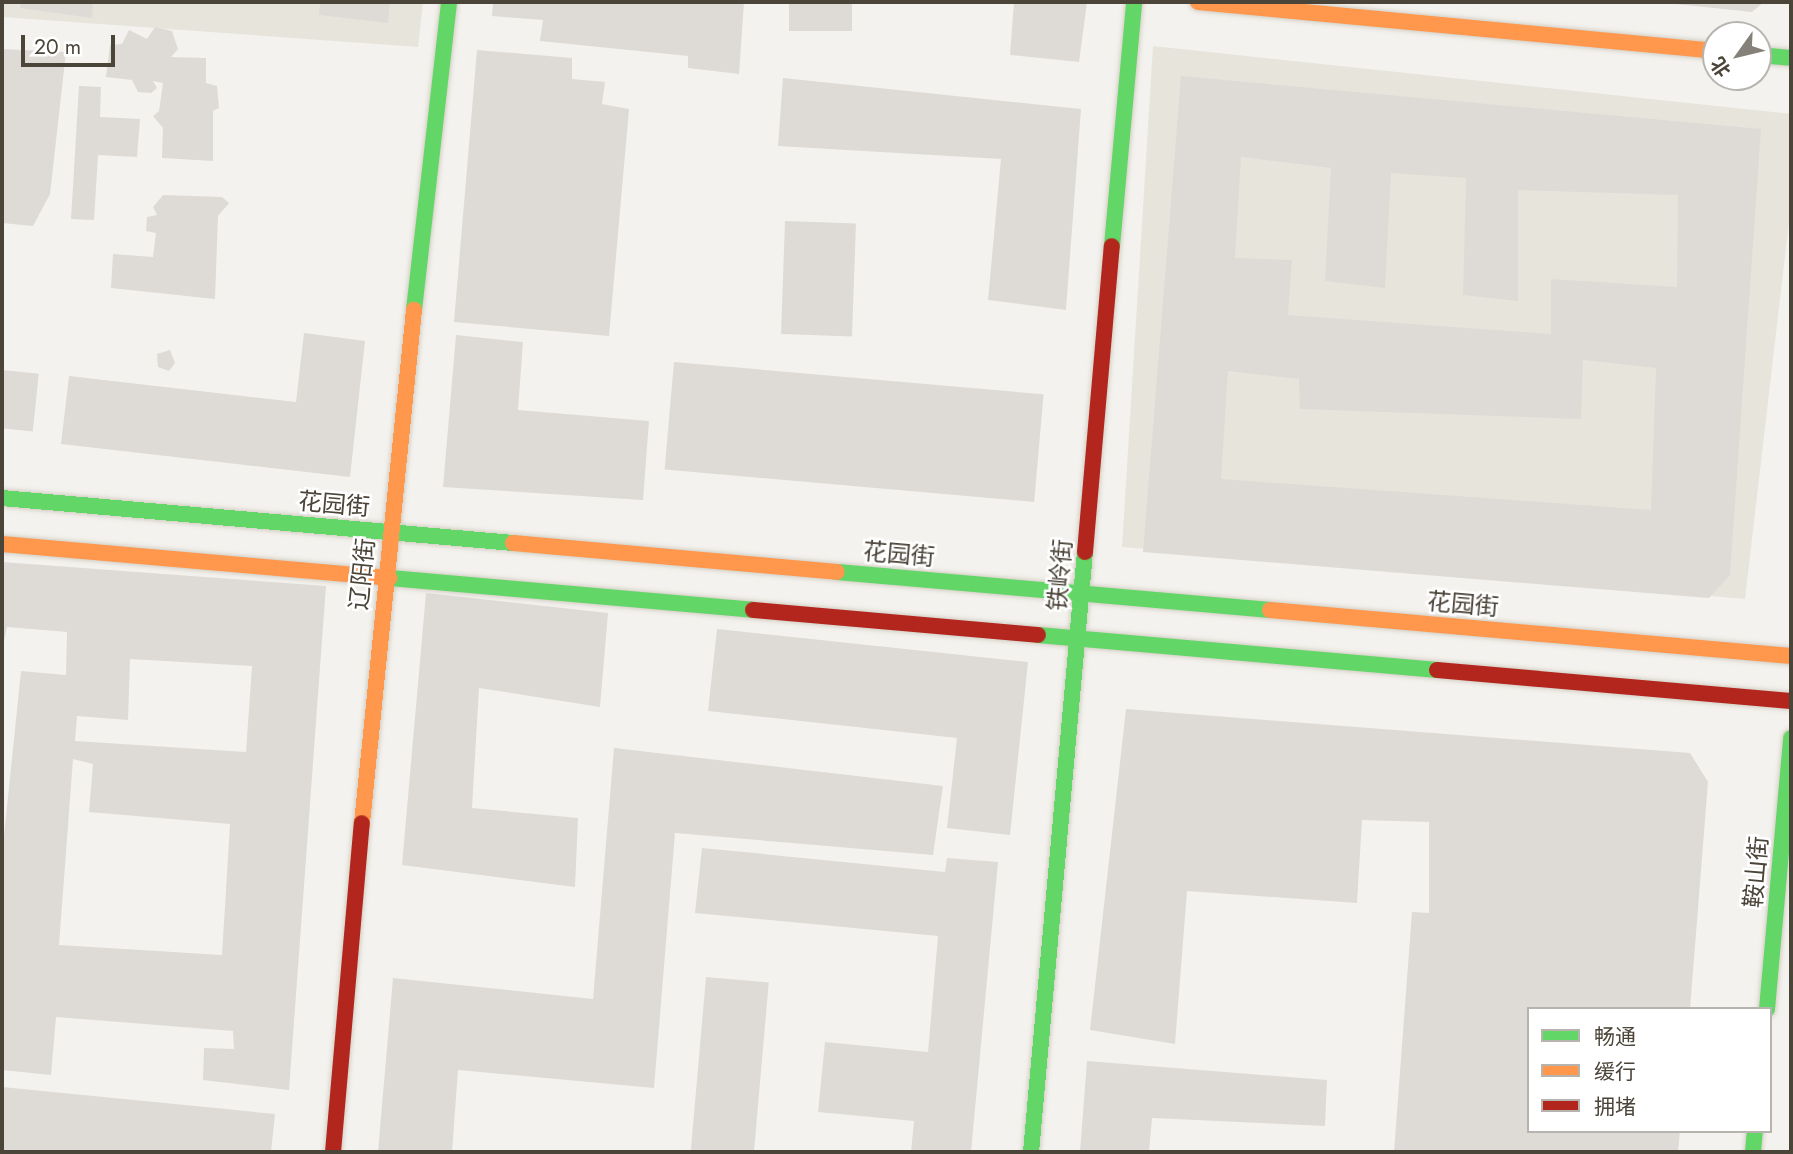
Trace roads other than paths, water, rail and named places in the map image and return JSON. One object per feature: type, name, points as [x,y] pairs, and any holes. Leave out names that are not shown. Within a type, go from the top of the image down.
[{"type":"main road","name":"辽阳街","points":[[332,1152],[384,578],[449,2]]},
{"type":"main road","name":"铁岭街","points":[[1031,1152],[1135,2]]},
{"type":"main road","points":[[1198,2],[1702,50]]},
{"type":"main road","points":[[1772,56],[1791,58]]},
{"type":"main road","name":"花园街","points":[[2,498],[1791,656]]},
{"type":"main road","points":[[2,544],[1791,701]]},
{"type":"main road","name":"鞍山街","points":[[1766,1007],[1791,738]]},
{"type":"main road","points":[[1753,1152],[1755,1133]]}]
